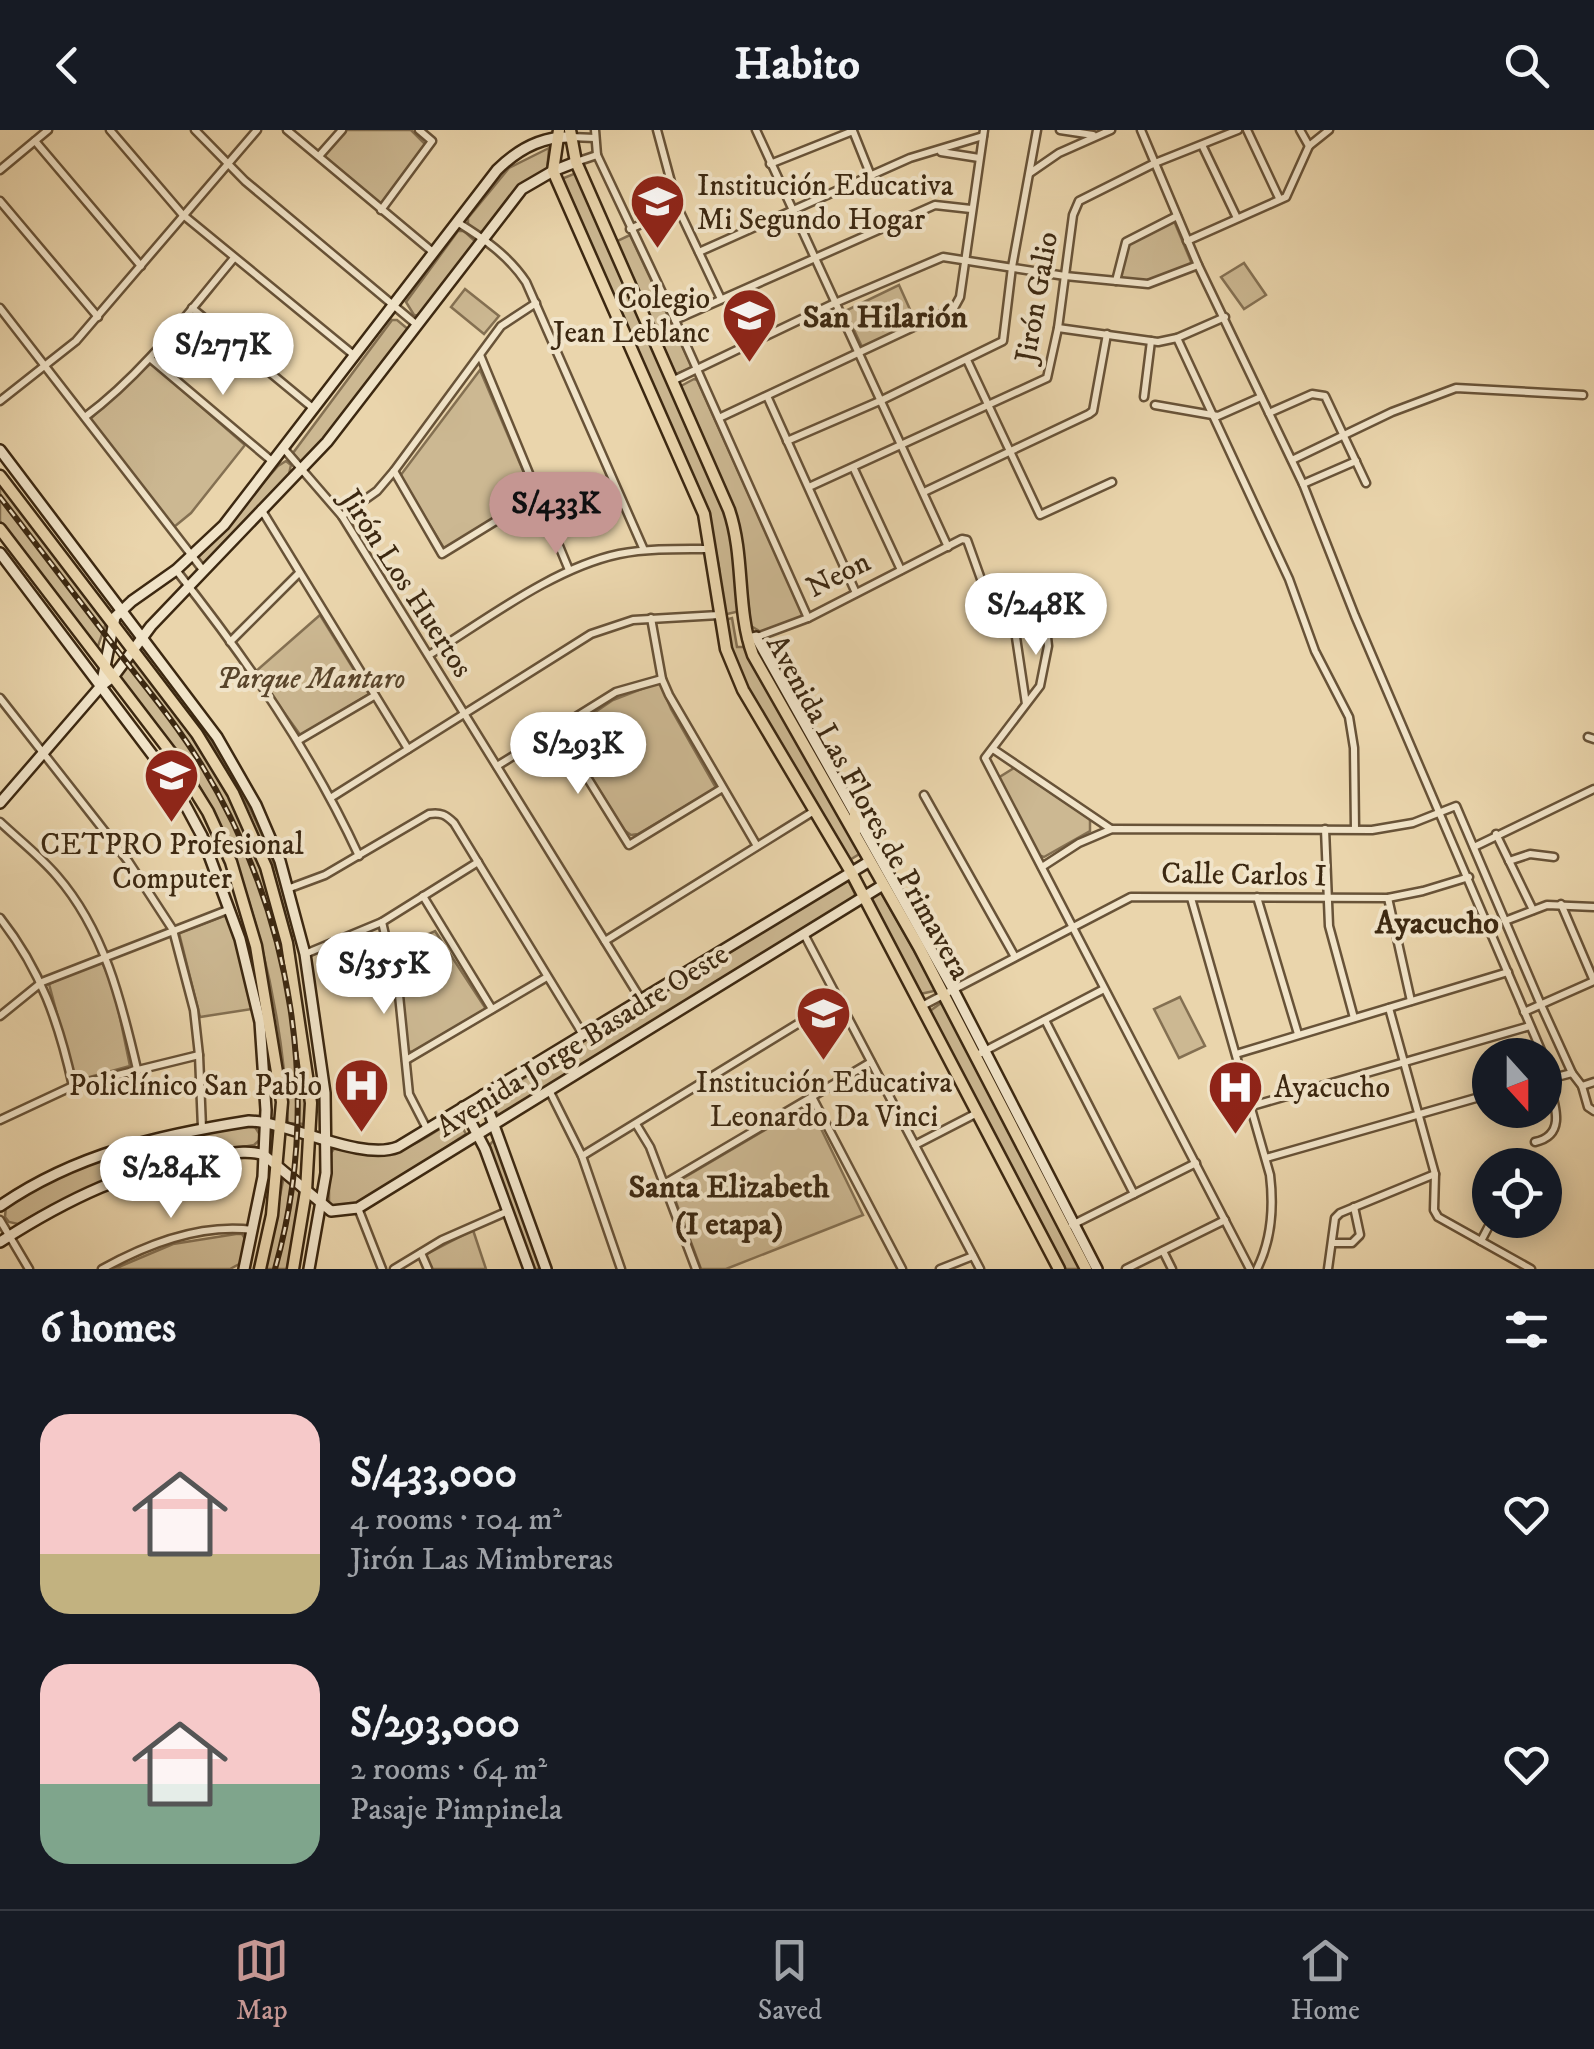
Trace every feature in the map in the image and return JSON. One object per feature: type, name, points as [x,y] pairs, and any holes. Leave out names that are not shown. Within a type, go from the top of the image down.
[{"type":"main road","points":[[101,686],[113,622],[122,610],[176,570],[224,525],[508,160],[558,133],[570,133]]},
{"type":"main road","points":[[553,170],[558,133]]},
{"type":"main road","name":"Avenida Las Flores de Primavera","points":[[570,133],[576,162],[732,520],[753,656],[948,992],[1070,1226],[1086,1269]]},
{"type":"main road","points":[[0,803],[43,750],[113,677],[142,637],[349,416],[522,190],[553,170],[576,162]]},
{"type":"main road","name":"Avenida Las Flores de Primavera","points":[[553,170],[704,514],[726,648],[743,690],[852,872],[1059,1269]]},
{"type":"main road","points":[[0,450],[230,757],[262,818],[290,888],[305,954],[326,1092],[328,1140],[309,1269]]},
{"type":"main road","points":[[0,476],[113,622],[221,772],[266,867],[280,910],[308,1068],[311,1136],[292,1269]]},
{"type":"main road","points":[[0,529],[192,784],[231,862],[249,917],[279,1072],[279,1164],[260,1269]]},
{"type":"main road","points":[[0,553],[158,759],[188,806],[230,909],[260,1022],[266,1122],[254,1230],[244,1269]]},
{"type":"main road","points":[[752,638],[855,812],[948,992]]},
{"type":"main road","points":[[855,812],[855,833]]},
{"type":"main road","name":"Avenida Jorge Basadre Oeste","points":[[0,1206],[40,1180],[103,1153],[202,1128],[248,1121],[390,1150],[870,861]]},
{"type":"main road","name":"Avenida Jorge Basadre Oeste","points":[[358,1208],[883,885]]},
{"type":"main road","points":[[484,1095],[546,1269]]},
{"type":"main road","points":[[464,1107],[478,1133],[529,1269]]},
{"type":"main road","points":[[5,1239],[74,1197],[112,1180],[191,1159],[252,1152],[279,1164],[331,1210],[358,1208]]},
{"type":"main road","points":[[1070,1226],[1098,1269]]},
{"type":"street","points":[[0,170],[48,130]]},
{"type":"street","points":[[110,130],[182,214],[356,356]]},
{"type":"street","points":[[195,130],[226,164],[418,326]]},
{"type":"street","points":[[0,400],[76,341],[257,130]]},
{"type":"street","points":[[287,130],[434,253]]},
{"type":"street","points":[[318,156],[342,130]]},
{"type":"street","points":[[381,210],[432,141],[418,130]]},
{"type":"street","points":[[657,130],[678,208],[720,299]]},
{"type":"street","points":[[756,130],[948,547],[967,540],[991,607]]},
{"type":"street","points":[[788,441],[1004,341],[1012,267],[1037,130]]},
{"type":"street","points":[[1060,130],[1099,134]]},
{"type":"street","points":[[1028,174],[1046,159],[1111,130]]},
{"type":"street","points":[[1140,130],[1198,265],[1303,484],[1535,1038]]},
{"type":"street","name":"Jirón Galio","points":[[808,487],[1047,378],[1073,215],[1079,201],[1155,163],[1238,130]]},
{"type":"street","points":[[1247,130],[1280,198]]},
{"type":"street","points":[[1300,130],[1309,146]]},
{"type":"street","points":[[1188,241],[1286,197],[1309,146],[1330,130]]},
{"type":"street","points":[[770,164],[852,131],[871,176]]},
{"type":"street","points":[[570,133],[595,134],[597,155],[808,618]]},
{"type":"street","points":[[698,252],[910,158],[984,133]]},
{"type":"street","points":[[718,418],[954,308],[960,297],[984,133]]},
{"type":"street","points":[[35,141],[141,266]]},
{"type":"street","points":[[1203,146],[1237,218]]},
{"type":"street","points":[[936,151],[979,158]]},
{"type":"street","points":[[576,162],[597,155]]},
{"type":"street","points":[[0,201],[98,317]]},
{"type":"street","points":[[675,320],[812,256],[935,205],[972,209]]},
{"type":"street","points":[[630,229],[678,208]]},
{"type":"street","points":[[1116,281],[1126,242],[1177,216]]},
{"type":"street","points":[[457,222],[518,270],[644,550]]},
{"type":"street","points":[[85,417],[151,359],[234,258]]},
{"type":"street","points":[[672,382],[835,303],[943,258],[1065,276],[1156,283],[1198,265]]},
{"type":"street","points":[[342,516],[377,491],[394,472],[509,318],[536,303]]},
{"type":"street","points":[[0,308],[203,570]]},
{"type":"street","points":[[192,308],[315,410]]},
{"type":"street","points":[[1058,328],[1151,341],[1177,338],[1225,317]]},
{"type":"street","points":[[924,492],[1093,410],[1107,334]]},
{"type":"street","points":[[1177,338],[1290,579],[1314,651],[1349,717],[1354,748],[1355,829]]},
{"type":"street","points":[[1144,397],[1151,341]]},
{"type":"street","points":[[480,355],[569,570]]},
{"type":"street","points":[[151,359],[274,463]]},
{"type":"street","points":[[967,360],[1040,515],[1112,482]]},
{"type":"street","points":[[1292,460],[1392,412],[1463,387],[1583,395]]},
{"type":"street","points":[[1269,414],[1312,394],[1321,394],[1366,483]]},
{"type":"street","points":[[767,396],[856,593]]},
{"type":"street","points":[[1155,404],[1218,416],[1261,397]]},
{"type":"street","name":"Jirón Los Huertos","points":[[284,450],[342,516],[642,1001]]},
{"type":"street","points":[[1303,484],[1356,461]]},
{"type":"street","points":[[854,468],[900,570]]},
{"type":"street","points":[[394,472],[442,554],[538,495]]},
{"type":"street","points":[[261,509],[408,749]]},
{"type":"street","name":"Neon","points":[[752,638],[808,618],[948,547]]},
{"type":"street","points":[[430,655],[569,570],[617,554],[712,548]]},
{"type":"street","points":[[176,570],[300,740],[359,856]]},
{"type":"street","points":[[230,642],[298,573]]},
{"type":"street","points":[[1026,704],[1011,604],[1014,600],[1043,600],[1048,646],[1040,686],[985,758],[1254,1269]]},
{"type":"street","points":[[332,797],[591,634],[651,618],[720,615]]},
{"type":"street","points":[[651,618],[662,680],[756,846]]},
{"type":"street","points":[[497,766],[629,686],[662,680]]},
{"type":"street","points":[[300,740],[374,696]]},
{"type":"street","points":[[0,698],[128,861],[172,930],[190,992],[200,1055],[202,1128]]},
{"type":"street","points":[[557,730],[629,845],[721,789]]},
{"type":"street","points":[[993,749],[1112,830]]},
{"type":"street","points":[[1474,847],[1594,789]]},
{"type":"street","points":[[924,795],[1015,957]]},
{"type":"street","points":[[1042,867],[1079,842],[1112,830],[1399,827],[1456,806],[1541,1005],[1594,1112]]},
{"type":"street","points":[[605,941],[815,811]]},
{"type":"street","points":[[290,888],[325,876],[439,812],[454,823],[584,1036]]},
{"type":"street","points":[[0,822],[56,874],[84,914],[120,998],[137,1068]]},
{"type":"street","points":[[1325,829],[1330,926],[1354,1018]]},
{"type":"street","points":[[1496,834],[1533,910]]},
{"type":"street","points":[[1509,861],[1530,854],[1554,857]]},
{"type":"street","points":[[305,954],[382,922],[478,862]]},
{"type":"street","name":"Calle Carlos I","points":[[922,1006],[1131,897],[1388,898],[1469,877]]},
{"type":"street","points":[[424,896],[492,1009]]},
{"type":"street","points":[[1257,897],[1298,1034]]},
{"type":"street","points":[[1191,898],[1271,1185],[1272,1216],[1266,1246],[1254,1269]]},
{"type":"street","points":[[1388,898],[1411,1001]]},
{"type":"street","points":[[1505,921],[1561,904],[1594,907]]},
{"type":"street","points":[[1524,1012],[1594,981],[1561,904]]},
{"type":"street","points":[[0,1016],[42,982],[230,909]]},
{"type":"street","points":[[0,918],[20,942],[42,982],[73,1086]]},
{"type":"street","points":[[382,922],[399,994],[409,1094],[427,1130]]},
{"type":"street","points":[[803,934],[980,1269]]},
{"type":"street","points":[[1236,1054],[1508,972]]},
{"type":"street","points":[[405,1061],[547,977]]},
{"type":"street","points":[[980,1054],[1104,989]]},
{"type":"street","points":[[582,1156],[840,998]]},
{"type":"street","points":[[1390,1008],[1435,1174],[1434,1210],[1438,1217],[1531,1269]]},
{"type":"street","points":[[1045,1020],[1134,1194]]},
{"type":"street","points":[[1252,1106],[1530,1026]]},
{"type":"street","points":[[0,1120],[73,1086],[200,1055]]},
{"type":"street","points":[[664,1184],[871,1062]]},
{"type":"street","points":[[1562,1075],[1572,1072]]},
{"type":"street","points":[[1582,1086],[1594,1082]]},
{"type":"street","points":[[548,1089],[582,1156],[620,1269]]},
{"type":"street","points":[[812,1096],[902,1269]]},
{"type":"street","points":[[1266,1158],[1472,1099]]},
{"type":"street","points":[[916,1145],[978,1112]]},
{"type":"street","points":[[636,1124],[650,1147],[696,1269]]},
{"type":"street","points":[[1535,1142],[1546,1140],[1555,1128]]},
{"type":"street","points":[[1070,1226],[1196,1163]]},
{"type":"street","points":[[1328,1269],[1335,1218],[1435,1174]]},
{"type":"street","points":[[1333,1243],[1352,1243],[1360,1235],[1354,1207]]},
{"type":"street","points":[[358,1208],[382,1269]]},
{"type":"street","points":[[394,1269],[508,1211]]},
{"type":"street","points":[[0,1220],[5,1239],[30,1269]]},
{"type":"street","points":[[1126,1269],[1226,1220]]},
{"type":"street","points":[[102,1269],[174,1238],[221,1229],[254,1230]]},
{"type":"street","points":[[1163,1251],[1172,1269]]},
{"type":"street","points":[[420,1253],[428,1269]]},
{"type":"street","points":[[940,1269],[974,1256]]},
{"type":"street","points":[[1509,1269],[1517,1259]]},
{"type":"green space","points":[[346,130],[411,130],[426,145],[379,207],[323,157]]},
{"type":"green space","points":[[549,148],[547,171],[485,232],[476,232],[468,225],[468,218],[509,168]]},
{"type":"green space","points":[[576,173],[723,506],[731,532],[740,611],[723,615],[710,522],[559,180]]},
{"type":"green space","points":[[1174,221],[1192,264],[1149,281],[1120,278],[1129,244]]},
{"type":"green space","points":[[458,231],[464,231],[477,243],[422,316],[414,315],[406,302]]},
{"type":"green space","points":[[630,235],[691,365],[674,375],[615,242]]},
{"type":"green space","points":[[1244,263],[1266,295],[1244,309],[1221,277]]},
{"type":"green space","points":[[899,285],[917,325],[864,351],[845,311]]},
{"type":"green space","points":[[465,289],[499,316],[484,334],[451,307]]},
{"type":"green space","points":[[392,320],[409,330],[348,413],[301,462],[293,453]]},
{"type":"green space","points":[[151,363],[245,445],[191,513],[174,527],[90,419]]},
{"type":"green space","points":[[480,370],[533,494],[445,550],[400,476]]},
{"type":"green space","points":[[694,379],[804,617],[761,632],[751,626],[741,540],[679,387]]},
{"type":"green space","points":[[286,461],[291,465],[289,474],[203,565],[198,558]]},
{"type":"green space","points":[[0,483],[106,623],[97,649],[0,521]]},
{"type":"green space","name":"Parque Mantaro","points":[[320,615],[369,694],[301,736],[255,672]]},
{"type":"green space","points":[[732,618],[737,647],[745,647],[861,853],[848,861],[743,684],[730,656],[725,620]]},
{"type":"green space","points":[[134,659],[209,761],[253,848],[277,927],[288,981],[302,1066],[306,1124],[288,1123],[271,989],[248,898],[232,854],[193,776],[119,677]]},
{"type":"green space","points":[[657,683],[716,788],[631,835],[624,830],[564,733],[613,700]]},
{"type":"green space","points":[[192,713],[255,819],[278,874],[296,935],[291,936],[251,818]]},
{"type":"green space","points":[[1014,768],[1090,819],[1090,831],[1044,857],[1038,855],[998,778]]},
{"type":"green space","points":[[848,880],[855,894],[853,899],[499,1116],[488,1100]]},
{"type":"green space","points":[[880,891],[934,991],[920,994],[870,899]]},
{"type":"green space","points":[[226,915],[236,939],[252,1009],[200,1017],[179,933]]},
{"type":"green space","points":[[435,931],[486,1009],[415,1053],[408,1051],[392,951]]},
{"type":"green space","points":[[101,960],[114,989],[130,1066],[75,1081],[49,984]]},
{"type":"green space","points":[[1180,997],[1205,1046],[1179,1058],[1154,1009]]},
{"type":"green space","points":[[941,1003],[1080,1269],[1064,1269],[930,1011]]},
{"type":"green space","points":[[809,1104],[863,1215],[726,1269],[701,1269],[670,1186]]},
{"type":"green space","points":[[457,1118],[466,1134],[362,1203],[333,1207],[329,1204],[329,1155],[335,1148],[388,1152],[411,1145]]},
{"type":"green space","points":[[235,1127],[255,1127],[262,1138],[254,1145],[132,1172],[48,1207],[18,1224],[5,1217],[6,1205],[60,1174],[141,1145]]},
{"type":"green space","points":[[493,1141],[498,1142],[542,1269],[532,1269],[487,1148]]},
{"type":"green space","points":[[284,1176],[302,1195],[287,1269],[265,1269]]},
{"type":"green space","points":[[473,1230],[486,1269],[432,1269],[425,1255]]},
{"type":"green space","points":[[242,1234],[246,1240],[241,1263],[230,1269],[114,1269],[173,1244]]},
{"type":"railway","points":[[0,497],[192,750],[233,822],[258,882],[278,945],[297,1074],[297,1139],[289,1205],[275,1269]]},
{"type":"place","name":"Institución Educativa Mi Segundo Hogar","points":[[658,251]]},
{"type":"place","name":"Colegio Jean Leblanc","points":[[749,364]]},
{"type":"place","name":"CETPRO Profesional Computer","points":[[172,825]]},
{"type":"place","name":"Institución Educativa Leonardo Da Vinci","points":[[824,1063]]},
{"type":"place","name":"Policlínico San Pablo","points":[[361,1134]]},
{"type":"place","name":"Ayacucho","points":[[1235,1136]]},
{"type":"district","name":"San Hilarión","points":[[885,316]]},
{"type":"district","name":"Ayacucho","points":[[1437,922]]},
{"type":"district","name":"Santa Elizabeth (I etapa)","points":[[729,1204]]}]
